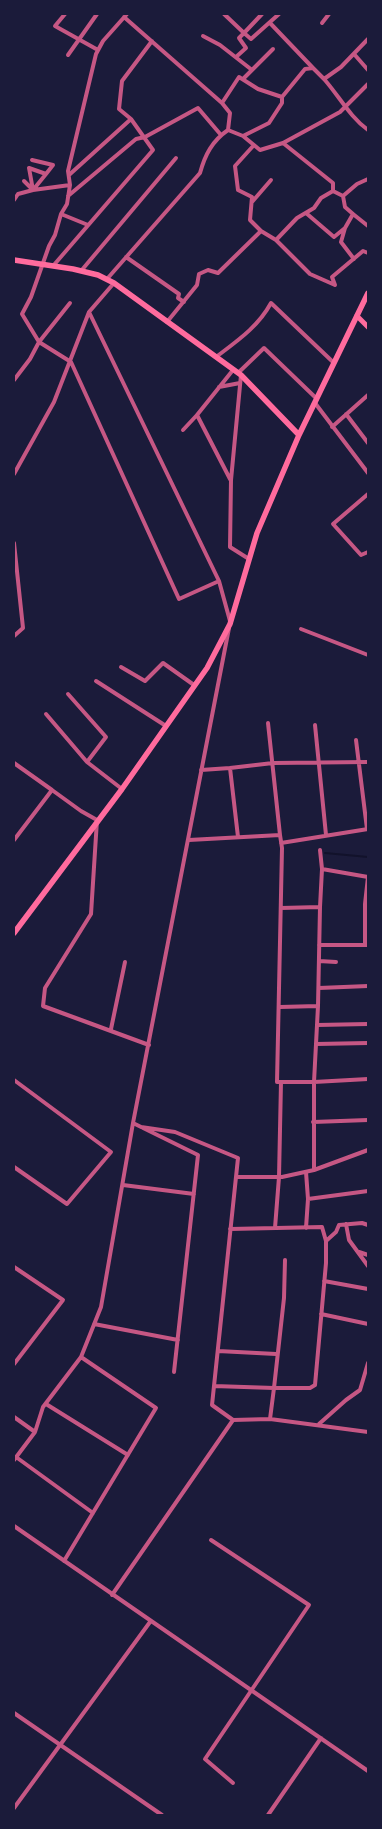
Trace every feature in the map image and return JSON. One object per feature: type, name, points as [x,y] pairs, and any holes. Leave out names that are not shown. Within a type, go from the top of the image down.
[{"type":"main road","points":[[14,260],[81,271],[114,283],[237,373],[300,435]]},
{"type":"main road","points":[[14,931],[122,789],[207,668],[230,624],[257,533],[300,435],[368,293]]},
{"type":"main road","points":[[357,316],[368,327]]},
{"type":"street","points":[[65,14],[55,26],[98,50]]},
{"type":"street","points":[[68,55],[97,14]]},
{"type":"street","points":[[224,14],[252,39],[279,14]]},
{"type":"street","points":[[236,58],[246,48],[239,38],[262,14]]},
{"type":"street","points":[[322,23],[329,14]]},
{"type":"street","points":[[107,279],[200,173],[206,153],[221,135],[228,130],[230,114],[222,103],[152,41],[126,15],[103,41],[98,50],[69,175],[70,185],[67,204],[61,214],[56,235],[48,246],[31,297],[22,314],[39,342],[71,362],[178,599],[219,581]]},
{"type":"street","points":[[270,23],[324,78],[346,105],[356,121],[368,130]]},
{"type":"street","points":[[202,36],[220,45],[252,70]]},
{"type":"street","points":[[324,78],[341,67],[368,39]]},
{"type":"street","points":[[53,266],[153,150],[131,119],[119,109],[122,81],[152,41]]},
{"type":"street","points":[[243,79],[273,49]]},
{"type":"street","points":[[354,54],[368,70]]},
{"type":"street","points":[[243,136],[269,123],[282,103],[282,97],[305,69],[313,68]]},
{"type":"street","points":[[222,103],[239,77],[258,89],[282,97]]},
{"type":"street","points":[[228,130],[243,136],[260,150],[283,143],[340,112],[368,84]]},
{"type":"street","points":[[68,196],[136,139],[145,137],[198,108],[221,135]]},
{"type":"street","points":[[69,175],[131,119]]},
{"type":"street","points":[[283,143],[333,182],[333,191]]},
{"type":"street","points":[[254,145],[235,166],[238,190],[252,197],[250,220],[261,231],[276,240],[310,274],[335,286],[332,277],[363,250],[368,253]]},
{"type":"street","points":[[81,271],[176,158]]},
{"type":"street","points":[[32,160],[53,165],[33,190]]},
{"type":"street","points":[[33,190],[29,168],[46,174]]},
{"type":"street","points":[[343,196],[357,184],[368,179]]},
{"type":"street","points":[[252,202],[271,180]]},
{"type":"street","points":[[24,181],[33,190]]},
{"type":"street","points":[[14,200],[18,194],[70,185]]},
{"type":"street","points":[[333,191],[343,196]]},
{"type":"street","points":[[276,240],[297,218],[314,208],[321,198],[333,191]]},
{"type":"street","points":[[343,196],[345,207],[368,226]]},
{"type":"street","points":[[306,213],[334,237],[346,228]]},
{"type":"street","points":[[61,214],[88,225]]},
{"type":"street","points":[[353,214],[340,242],[354,259]]},
{"type":"street","points":[[167,322],[197,285],[199,274],[208,270],[218,273],[261,231]]},
{"type":"street","points":[[126,257],[179,294],[178,298],[184,302]]},
{"type":"street","points":[[14,474],[54,402],[89,312],[114,283]]},
{"type":"street","points":[[14,380],[30,359],[39,342],[70,303]]},
{"type":"street","points":[[216,357],[244,336],[262,318],[271,303],[334,363]]},
{"type":"street","points":[[89,312],[219,581],[230,624],[133,1123],[101,1307],[81,1357],[46,1404],[35,1432],[15,1459],[93,1513]]},
{"type":"street","points":[[183,430],[197,416],[219,387],[264,348],[316,401],[332,426],[368,473]]},
{"type":"street","points":[[237,373],[240,383],[231,480],[230,547],[248,559]]},
{"type":"street","points":[[219,387],[240,383]]},
{"type":"street","points":[[332,426],[368,395]]},
{"type":"street","points":[[346,414],[368,443]]},
{"type":"street","points":[[197,416],[231,480]]},
{"type":"street","points":[[368,494],[333,524],[360,555],[368,552]]},
{"type":"street","points":[[14,543],[23,628],[14,636]]},
{"type":"street","points":[[302,629],[368,655]]},
{"type":"street","points":[[121,667],[145,681],[163,663],[194,685]]},
{"type":"street","points":[[96,681],[166,726]]},
{"type":"street","points":[[68,694],[106,737],[87,762]]},
{"type":"street","points":[[46,714],[87,762],[122,789]]},
{"type":"street","points":[[268,723],[281,842],[280,1007],[277,1082],[280,1082],[279,1177],[276,1228]]},
{"type":"street","points":[[315,725],[326,835]]},
{"type":"street","points":[[281,842],[368,828],[356,740]]},
{"type":"street","points":[[201,770],[273,763],[368,762]]},
{"type":"street","points":[[14,763],[81,812],[97,820],[91,914],[45,988],[44,1006],[149,1045]]},
{"type":"street","points":[[230,768],[238,837]]},
{"type":"street","points":[[14,840],[52,790]]},
{"type":"street","points":[[189,840],[280,835]]},
{"type":"street","points":[[314,1170],[314,1082],[322,869],[320,850]]},
{"type":"street","points":[[320,945],[367,945],[368,878],[322,869]]},
{"type":"street","points":[[281,908],[320,907]]},
{"type":"street","points":[[111,1030],[125,962]]},
{"type":"street","points":[[319,962],[336,962]]},
{"type":"street","points":[[319,988],[368,986]]},
{"type":"street","points":[[280,1007],[318,1006]]},
{"type":"street","points":[[317,1025],[368,1024]]},
{"type":"street","points":[[316,1044],[368,1043]]},
{"type":"street","points":[[280,1082],[368,1079]]},
{"type":"street","points":[[14,1080],[111,1152],[67,1204],[14,1168]]},
{"type":"street","points":[[314,1122],[368,1120]]},
{"type":"street","points":[[133,1123],[198,1155],[174,1372]]},
{"type":"street","points":[[141,1127],[176,1132],[238,1158],[212,1405],[233,1420],[270,1419],[368,1432]]},
{"type":"street","points":[[236,1177],[279,1177],[306,1172],[368,1150]]},
{"type":"street","points":[[306,1172],[308,1199],[306,1228]]},
{"type":"street","points":[[122,1185],[194,1194]]},
{"type":"street","points":[[308,1199],[368,1191]]},
{"type":"street","points":[[326,1240],[336,1232],[339,1225],[362,1223],[368,1225]]},
{"type":"street","points":[[346,1224],[350,1240],[368,1266]]},
{"type":"street","points":[[214,1386],[310,1388],[315,1385],[326,1240],[322,1227],[230,1229]]},
{"type":"street","points":[[359,1252],[368,1254]]},
{"type":"street","points":[[270,1419],[276,1354],[284,1298],[285,1260]]},
{"type":"street","points":[[14,1267],[63,1300],[14,1364]]},
{"type":"street","points":[[324,1281],[368,1289]]},
{"type":"street","points":[[321,1314],[368,1324]]},
{"type":"street","points":[[94,1324],[178,1340]]},
{"type":"street","points":[[218,1350],[276,1354]]},
{"type":"street","points":[[64,1561],[156,1408],[81,1357]]},
{"type":"street","points":[[319,1424],[360,1390],[366,1378],[368,1363]]},
{"type":"street","points":[[46,1404],[128,1456]]},
{"type":"street","points":[[14,1417],[35,1432]]},
{"type":"street","points":[[112,1595],[233,1420]]},
{"type":"street","points":[[14,1526],[150,1622],[368,1770]]},
{"type":"street","points":[[211,1540],[309,1606],[205,1759],[233,1783]]},
{"type":"street","points":[[14,1808],[150,1622]]},
{"type":"street","points":[[14,1712],[162,1815]]},
{"type":"street","points":[[268,1815],[321,1738]]},
{"type":"waterway","points":[[325,853],[368,857]]}]
